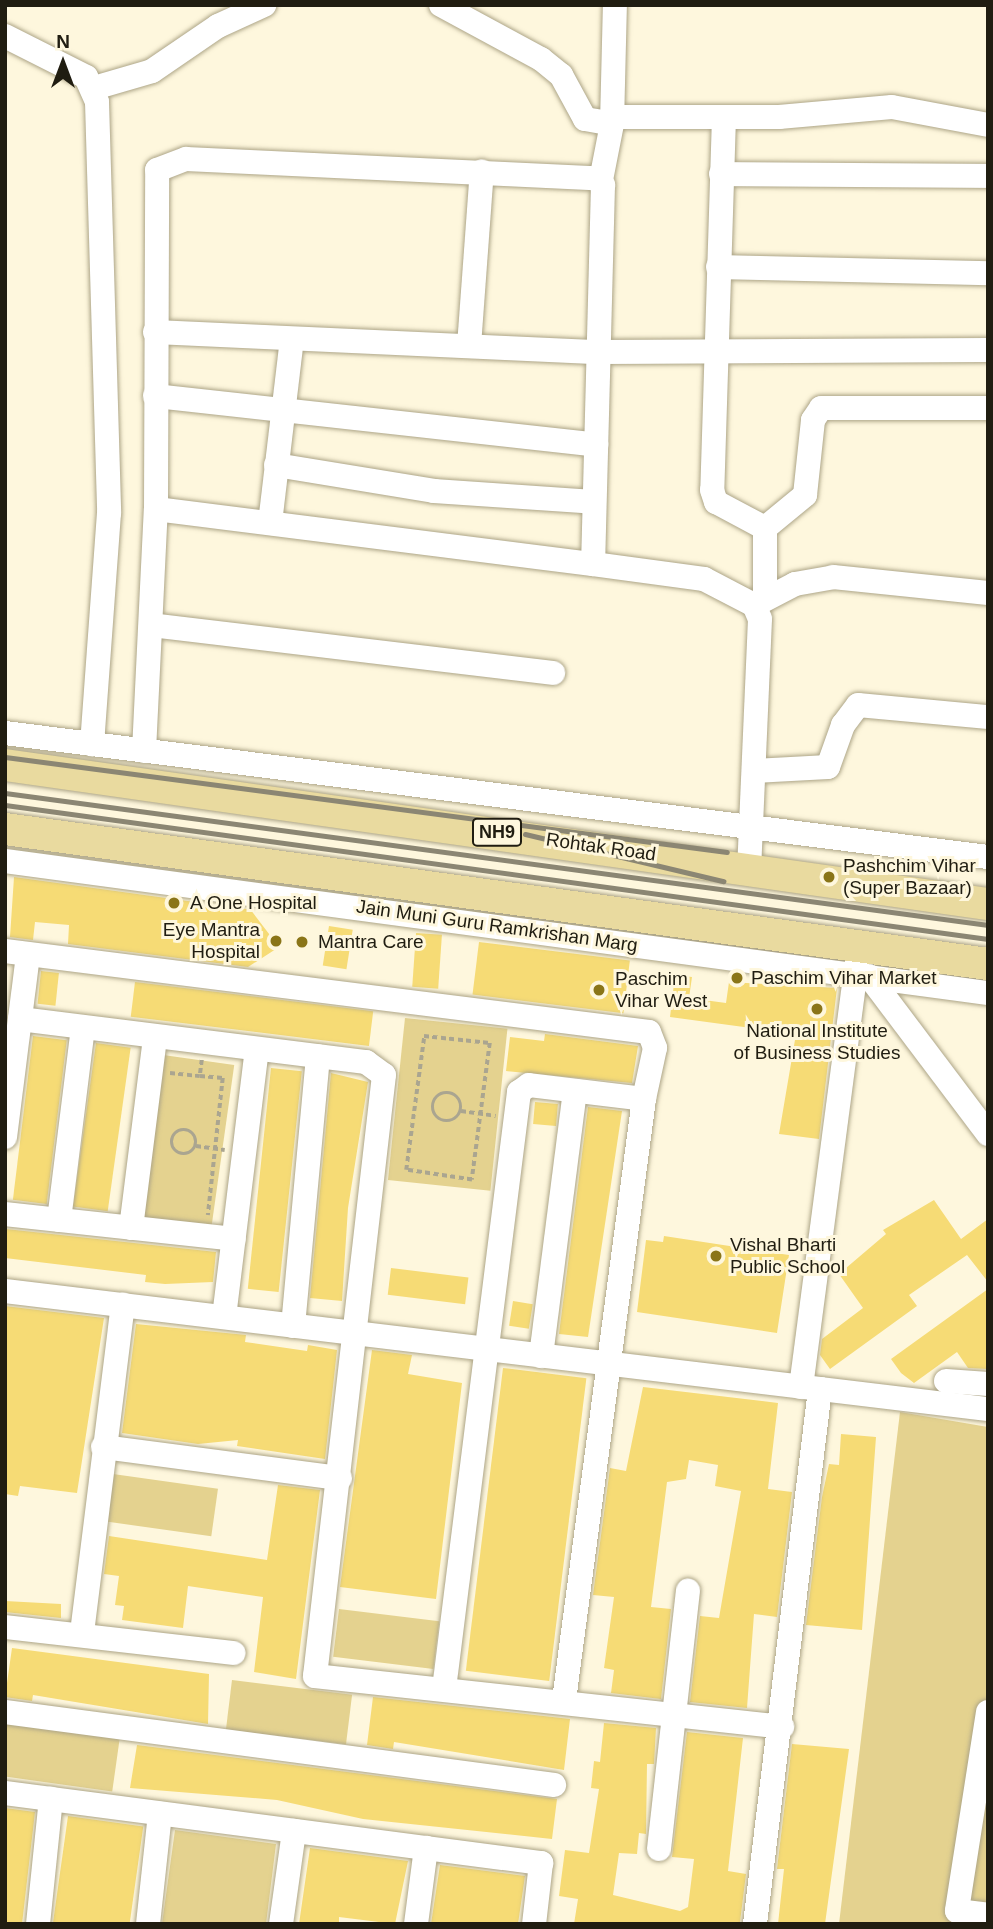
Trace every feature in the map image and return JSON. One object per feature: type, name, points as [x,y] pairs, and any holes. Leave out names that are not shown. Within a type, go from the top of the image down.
[{"type":"main road","name":"Rohtak Road","points":[[5,765],[749,868],[988,904]]},
{"type":"main road","points":[[5,829],[861,965],[988,964]]},
{"type":"street","points":[[94,88],[152,71],[218,26],[264,5]]},
{"type":"street","points":[[441,5],[541,58],[561,75],[585,119],[723,117],[892,107],[988,125]]},
{"type":"street","points":[[593,564],[601,180],[612,120],[615,5]]},
{"type":"street","points":[[5,36],[86,77],[94,88],[109,513],[92,744]]},
{"type":"street","points":[[723,117],[712,490],[716,502],[765,528]]},
{"type":"street","points":[[144,751],[156,509],[154,178],[169,161],[482,171],[601,180]]},
{"type":"street","points":[[469,346],[482,171]]},
{"type":"street","points":[[722,174],[988,176]]},
{"type":"street","points":[[718,267],[988,274]]},
{"type":"street","points":[[155,332],[598,352],[988,349]]},
{"type":"street","points":[[270,523],[292,338]]},
{"type":"street","points":[[155,396],[596,445]]},
{"type":"street","points":[[749,868],[765,528],[805,495],[813,420],[821,408],[988,408]]},
{"type":"street","points":[[276,464],[434,491],[594,502]]},
{"type":"street","points":[[156,509],[704,579],[760,602]]},
{"type":"street","points":[[760,602],[794,583],[833,576],[988,593]]},
{"type":"street","points":[[152,625],[553,673]]},
{"type":"street","points":[[754,771],[828,767],[843,725],[858,705],[988,717]]},
{"type":"street","points":[[5,733],[751,824],[988,857]]},
{"type":"street","name":"Jain Muni Guru Ramkrishan Marg","points":[[5,860],[861,965],[988,993]]},
{"type":"street","points":[[5,1138],[20,1019],[17,952],[649,1032],[655,1048],[643,1099],[604,1363],[564,1700]]},
{"type":"street","points":[[861,965],[988,1133]]},
{"type":"street","points":[[755,1924],[782,1727],[810,1388],[861,965]]},
{"type":"street","points":[[20,1019],[203,1044],[366,1062],[384,1075],[387,1088],[315,1676],[564,1700],[782,1727]]},
{"type":"street","points":[[59,1220],[83,1028]]},
{"type":"street","points":[[131,1228],[155,1038]]},
{"type":"street","points":[[224,1317],[257,1050]]},
{"type":"street","points":[[293,1326],[318,1056]]},
{"type":"street","points":[[444,1689],[515,1119],[524,1086],[643,1099]]},
{"type":"street","points":[[541,1356],[575,1091]]},
{"type":"street","points":[[5,1214],[233,1239]]},
{"type":"street","points":[[5,1291],[988,1409]]},
{"type":"street","points":[[82,1633],[103,1447],[123,1305]]},
{"type":"street","points":[[946,1381],[988,1384]]},
{"type":"street","points":[[103,1447],[340,1478]]},
{"type":"street","points":[[659,1849],[688,1591]]},
{"type":"street","points":[[5,1627],[82,1633],[234,1653]]},
{"type":"street","points":[[5,1712],[554,1785]]},
{"type":"street","points":[[988,1712],[981,1802],[957,1911],[988,1915]]},
{"type":"street","points":[[5,1793],[541,1863],[534,1924]]},
{"type":"street","points":[[37,1924],[51,1799]]},
{"type":"street","points":[[148,1924],[160,1814]]},
{"type":"street","points":[[281,1924],[294,1831]]},
{"type":"street","points":[[416,1924],[426,1848]]},
{"type":"path","points":[[424,1036],[490,1043],[481,1114],[472,1180],[406,1170],[424,1036]]},
{"type":"path","points":[[200,1076],[203,1044]]},
{"type":"path","points":[[166,1072],[223,1078],[208,1221],[196,1219]]},
{"type":"path","points":[[461,1111],[453,1095],[434,1102],[443,1120],[461,1111],[515,1119]]},
{"type":"path","points":[[172,1144],[184,1130],[194,1135],[196,1146]]},
{"type":"path","points":[[160,1142],[172,1144],[183,1154],[196,1146],[216,1149]]},
{"type":"shaded area","points":[[405,1018],[507,1029],[490,1191],[388,1180]]},
{"type":"shaded area","points":[[156,1054],[234,1065],[211,1230],[133,1219]]},
{"type":"shaded area","points":[[900,1412],[988,1427],[988,1924],[839,1924]]},
{"type":"shaded area","points":[[113,1474],[218,1489],[211,1536],[106,1522]]},
{"type":"shaded area","points":[[339,1609],[439,1621],[433,1669],[333,1657]]},
{"type":"shaded area","points":[[232,1680],[352,1695],[346,1744],[226,1730]]},
{"type":"shaded area","points":[[5,1721],[120,1737],[112,1792],[5,1777]]},
{"type":"shaded area","points":[[175,1830],[276,1844],[266,1924],[162,1924]]},
{"type":"building","points":[[14,877],[195,902],[194,907],[250,909],[279,947],[248,967],[68,944],[69,925],[35,922],[33,940],[10,937]]},
{"type":"building","points":[[329,926],[353,930],[346,969],[323,966]]},
{"type":"building","points":[[416,933],[442,935],[438,989],[412,987]]},
{"type":"building","points":[[479,942],[630,961],[623,1013],[473,995]]},
{"type":"building","points":[[41,971],[59,973],[55,1006],[38,1004]]},
{"type":"building","points":[[675,975],[692,977],[689,998],[726,1003],[729,982],[837,988],[819,1139],[779,1134],[796,1034],[670,1017]]},
{"type":"building","points":[[135,982],[373,1011],[369,1046],[131,1017]]},
{"type":"building","points":[[545,1034],[638,1046],[632,1083],[506,1071],[510,1037],[544,1041]]},
{"type":"building","points":[[33,1036],[67,1040],[47,1204],[13,1200]]},
{"type":"building","points":[[96,1043],[131,1048],[108,1211],[73,1206]]},
{"type":"building","points":[[271,1068],[302,1071],[279,1292],[248,1289]]},
{"type":"building","points":[[331,1073],[368,1082],[348,1208],[342,1301],[310,1298]]},
{"type":"building","points":[[535,1102],[558,1104],[556,1126],[533,1124]]},
{"type":"building","points":[[588,1107],[622,1111],[588,1337],[559,1334]]},
{"type":"building","points":[[934,1200],[961,1239],[988,1219],[988,1282],[967,1255],[909,1295],[917,1306],[830,1369],[820,1355],[822,1339],[863,1308],[839,1274],[886,1234],[883,1230]]},
{"type":"building","points":[[6,1229],[216,1252],[213,1282],[145,1282],[146,1275],[5,1258]]},
{"type":"building","points":[[664,1236],[789,1255],[777,1333],[637,1312],[646,1240],[663,1242]]},
{"type":"building","points":[[391,1268],[468,1278],[465,1304],[388,1295]]},
{"type":"building","points":[[988,1289],[988,1369],[968,1368],[957,1352],[914,1383],[901,1373],[891,1359]]},
{"type":"building","points":[[513,1301],[533,1304],[529,1329],[509,1326]]},
{"type":"building","points":[[5,1306],[104,1318],[77,1493],[20,1486],[18,1496],[5,1494]]},
{"type":"building","points":[[136,1324],[246,1335],[245,1342],[307,1351],[308,1345],[337,1350],[325,1459],[237,1446],[238,1440],[198,1444],[122,1433]]},
{"type":"building","points":[[372,1350],[412,1355],[408,1374],[462,1383],[436,1599],[340,1587]]},
{"type":"building","points":[[503,1368],[586,1378],[549,1681],[466,1671]]},
{"type":"building","points":[[643,1387],[778,1403],[768,1489],[792,1492],[777,1617],[754,1614],[747,1708],[690,1702],[700,1616],[719,1618],[741,1491],[715,1486],[718,1465],[689,1460],[686,1479],[667,1482],[651,1607],[671,1609],[661,1699],[611,1693],[614,1670],[604,1668],[614,1597],[593,1595],[610,1468],[626,1471]]},
{"type":"building","points":[[841,1434],[876,1437],[862,1630],[806,1625],[822,1497],[829,1464],[839,1465]]},
{"type":"building","points":[[278,1485],[320,1490],[296,1679],[254,1672],[263,1597],[188,1586],[183,1628],[122,1620],[124,1606],[115,1605],[119,1576],[104,1574],[109,1536],[267,1560]]},
{"type":"building","points":[[5,1601],[61,1604],[61,1618],[5,1612]]},
{"type":"building","points":[[12,1648],[209,1674],[208,1724],[33,1695],[32,1701],[5,1697]]},
{"type":"building","points":[[373,1697],[570,1719],[564,1770],[394,1742],[393,1749],[367,1745]]},
{"type":"building","points":[[604,1723],[656,1728],[654,1764],[647,1764],[646,1834],[639,1833],[637,1854],[619,1853],[613,1895],[680,1911],[688,1907],[694,1859],[672,1857],[687,1732],[743,1738],[728,1871],[746,1874],[740,1922],[574,1924],[578,1899],[559,1896],[565,1850],[589,1853],[599,1789],[591,1788],[594,1761],[600,1762]]},
{"type":"building","points":[[792,1744],[849,1749],[825,1924],[778,1924],[784,1869],[777,1869]]},
{"type":"building","points":[[137,1745],[557,1799],[552,1839],[363,1819],[277,1800],[130,1788]]},
{"type":"building","points":[[5,1808],[35,1812],[22,1924],[5,1924]]},
{"type":"building","points":[[68,1816],[143,1827],[130,1924],[53,1924]]},
{"type":"building","points":[[310,1848],[408,1861],[395,1924],[339,1917],[339,1924],[299,1924]]},
{"type":"building","points":[[440,1865],[525,1876],[518,1924],[431,1924]]},
{"type":"railway","points":[[5,757],[727,852]]},
{"type":"railway","points":[[5,793],[988,925]]},
{"type":"railway","points":[[5,805],[988,939]]},
{"type":"railway","points":[[525,834],[723,881]]},
{"type":"place","name":"Pashchim Vihar (Super Bazaar)","points":[[829,877]]},
{"type":"place","name":"A One Hospital","points":[[174,903]]},
{"type":"place","name":"Eye Mantra Hospital","points":[[276,941]]},
{"type":"place","name":"Mantra Care","points":[[302,942]]},
{"type":"place","name":"Paschim Vihar Market","points":[[737,978]]},
{"type":"place","name":"Paschim Vihar West","points":[[599,990]]},
{"type":"place","name":"National Institute of Business Studies","points":[[817,1009]]},
{"type":"place","name":"Vishal Bharti Public School","points":[[716,1256]]}]
